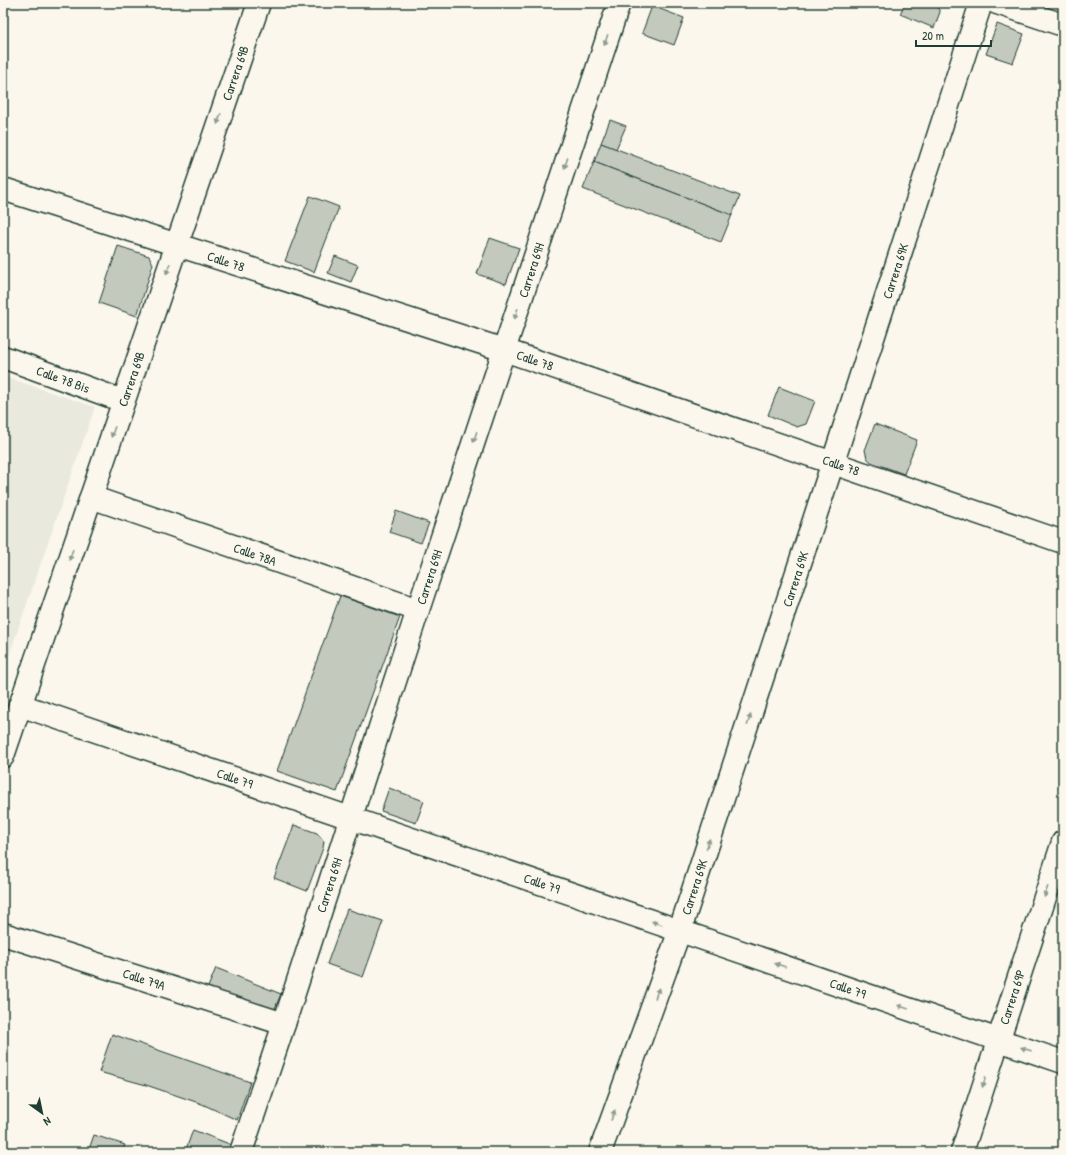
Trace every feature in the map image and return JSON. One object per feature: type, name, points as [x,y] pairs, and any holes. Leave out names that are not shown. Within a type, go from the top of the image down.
[{"type":"street","name":"Carrera 69B","points":[[3,756],[259,3]]},
{"type":"street","name":"Carrera 69H","points":[[241,1152],[618,3]]},
{"type":"street","name":"Carrera 69K","points":[[600,1152],[680,930],[981,3]]},
{"type":"street","points":[[997,3],[1063,25]]},
{"type":"street","name":"Calle 78","points":[[3,189],[504,350],[1063,542]]},
{"type":"street","name":"Calle 78 Bis","points":[[3,357],[123,401]]},
{"type":"street","name":"Calle 78A","points":[[91,497],[418,610]]},
{"type":"street","name":"Calle 79","points":[[20,705],[1063,1062]]},
{"type":"street","name":"Carrera 69P","points":[[962,1152],[1063,842]]},
{"type":"street","name":"Calle 79A","points":[[3,934],[284,1024]]},
{"type":"shaded area","points":[[3,376],[95,407],[3,673]]},
{"type":"building","points":[[905,3],[935,3],[940,12],[934,28],[900,14]]},
{"type":"building","points":[[652,6],[684,18],[674,45],[642,33]]},
{"type":"building","points":[[997,24],[1024,34],[1013,63],[986,54]]},
{"type":"building","points":[[610,120],[626,126],[616,149],[601,143]]},
{"type":"building","points":[[601,143],[740,196],[732,215],[594,162]]},
{"type":"building","points":[[594,162],[732,215],[721,242],[583,189]]},
{"type":"building","points":[[310,196],[339,207],[314,272],[285,261]]},
{"type":"building","points":[[490,238],[519,248],[506,284],[477,274]]},
{"type":"building","points":[[118,246],[149,256],[153,264],[137,316],[99,303]]},
{"type":"building","points":[[335,256],[358,265],[351,282],[328,273]]},
{"type":"building","points":[[779,387],[815,401],[806,424],[797,427],[768,415]]},
{"type":"building","points":[[875,424],[917,440],[904,474],[871,462],[867,458],[865,450]]},
{"type":"building","points":[[396,511],[429,523],[421,543],[389,532]]},
{"type":"building","points":[[340,596],[400,617],[337,792],[277,771]]},
{"type":"building","points":[[389,788],[424,801],[416,823],[381,811]]},
{"type":"building","points":[[294,825],[317,833],[324,841],[323,848],[307,891],[274,878]]},
{"type":"building","points":[[347,909],[383,921],[363,977],[327,964]]},
{"type":"building","points":[[216,968],[281,994],[273,1013],[208,987]]},
{"type":"building","points":[[112,1034],[250,1082],[237,1120],[202,1104],[146,1085],[99,1072]]},
{"type":"building","points":[[193,1130],[232,1145],[229,1152],[185,1152]]},
{"type":"building","points":[[94,1135],[125,1145],[122,1152],[88,1152]]}]
